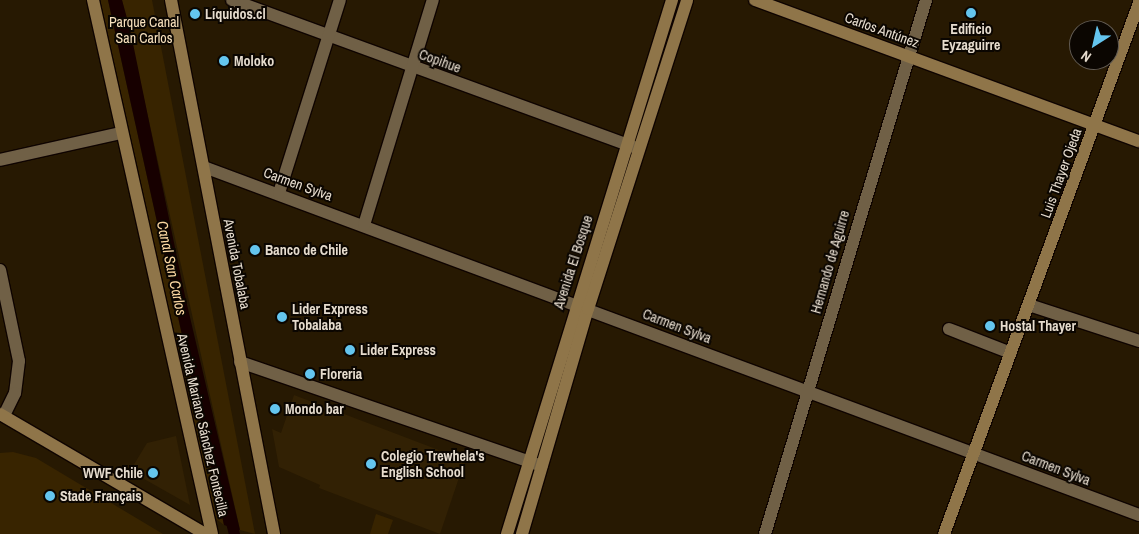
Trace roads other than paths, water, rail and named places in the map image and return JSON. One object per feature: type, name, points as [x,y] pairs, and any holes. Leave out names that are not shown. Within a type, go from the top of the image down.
[{"type":"street","name":"Avenida Mariano Sánchez Fontecilla","points":[[93,0],[121,133],[212,534]]},
{"type":"street","name":"Avenida Tobalaba","points":[[171,0],[274,534]]},
{"type":"street","name":"Copihue","points":[[232,0],[639,149]]},
{"type":"street","points":[[279,193],[340,0]]},
{"type":"street","points":[[364,225],[433,0]]},
{"type":"street","name":"Avenida El Bosque","points":[[507,534],[574,304],[672,0]]},
{"type":"street","name":"Avenida El Bosque","points":[[522,534],[588,309],[687,0]]},
{"type":"street","name":"Carlos Antúnez","points":[[754,0],[1139,141]]},
{"type":"street","name":"Hernando de Aguirre","points":[[765,534],[907,55],[926,0]]},
{"type":"street","name":"Luis Thayer Ojeda","points":[[944,534],[1139,3]]},
{"type":"street","points":[[0,160],[121,133]]},
{"type":"street","name":"Carmen Sylva","points":[[204,167],[279,193],[1139,515]]},
{"type":"street","points":[[0,270],[19,361],[15,393],[2,415],[205,534]]},
{"type":"street","points":[[1029,305],[1139,341]]},
{"type":"street","points":[[949,329],[1011,353]]},
{"type":"street","points":[[240,362],[542,466]]},
{"type":"water","points":[[108,0],[122,0],[130,29],[185,296],[240,530],[224,525]]},
{"type":"waterway","name":"Canal San Carlos","points":[[229,514],[234,534]]},
{"type":"place","name":"Edificio Eyzaguirre","points":[[971,13]]},
{"type":"place","name":"Líquidos.cl","points":[[195,14]]},
{"type":"place","name":"Moloko","points":[[224,61]]},
{"type":"place","name":"Banco de Chile","points":[[255,250]]},
{"type":"place","name":"Lider Express Tobalaba","points":[[282,317]]},
{"type":"place","name":"Hostal Thayer","points":[[990,326]]},
{"type":"place","name":"Lider Express","points":[[350,350]]},
{"type":"place","name":"Floreria","points":[[310,374]]},
{"type":"place","name":"Mondo bar","points":[[275,409]]},
{"type":"place","name":"Colegio Trewhela's English School","points":[[371,464]]},
{"type":"place","name":"WWF Chile","points":[[153,473]]},
{"type":"place","name":"Stade Français","points":[[50,496]]},
{"type":"park label","name":"Parque Canal San Carlos","points":[[144,30]]}]
